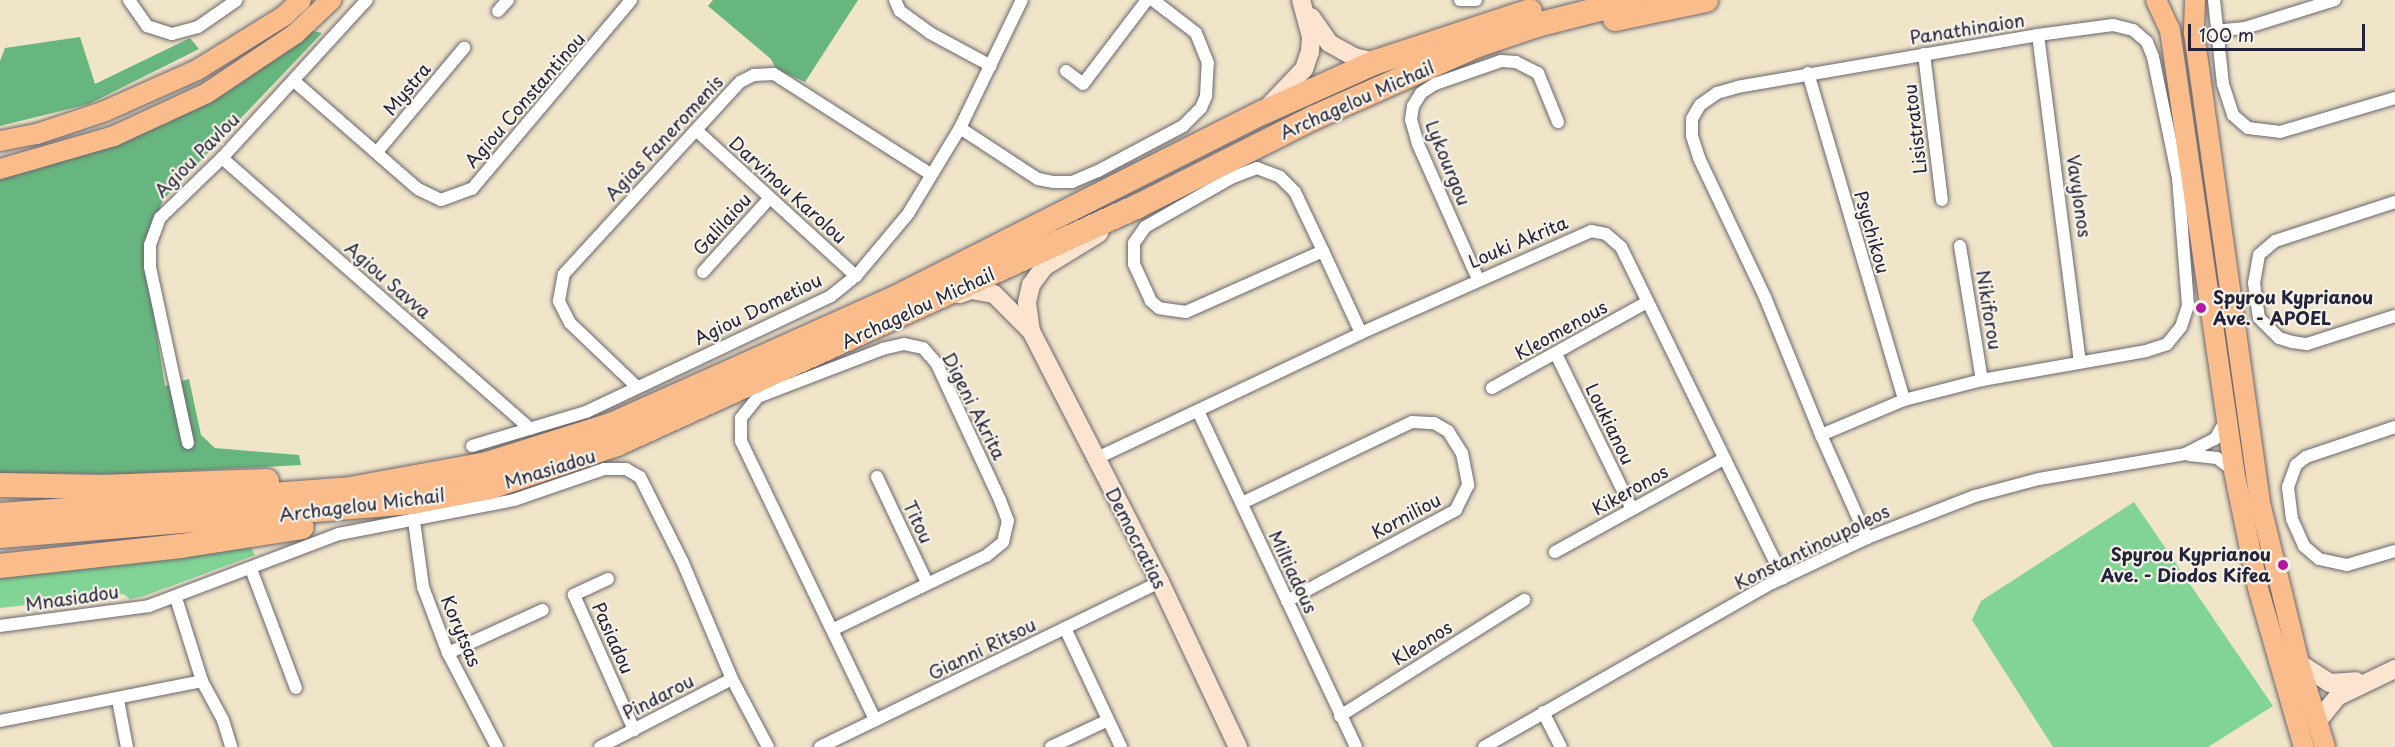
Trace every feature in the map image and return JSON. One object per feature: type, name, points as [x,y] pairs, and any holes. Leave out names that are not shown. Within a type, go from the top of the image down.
[{"type":"highway","points":[[1434,41],[1459,24],[1529,0]]},
{"type":"highway","name":"Archagelou Michail","points":[[176,514],[413,512],[617,444],[856,326],[903,315],[925,299],[1262,113],[1376,62],[1434,41],[1569,0]]},
{"type":"highway","name":"Archagelou Michail","points":[[176,514],[350,489],[487,464],[611,425],[925,299],[1138,206],[1313,118],[1418,71],[1537,25],[1635,0]]},
{"type":"highway","points":[[1418,71],[1539,36],[1706,0]]},
{"type":"highway","points":[[0,485],[102,487],[353,476],[415,478]]},
{"type":"highway","points":[[0,566],[158,549],[413,512]]},
{"type":"highway","points":[[0,515],[176,514]]},
{"type":"highway","points":[[0,536],[176,514]]},
{"type":"main road","points":[[0,141],[37,134],[105,111],[197,70],[284,16],[302,0]]},
{"type":"main road","points":[[0,170],[114,136],[207,93],[295,34],[331,0]]},
{"type":"main road","points":[[2156,0],[2170,30],[2234,471],[2258,588],[2304,747]]},
{"type":"main road","points":[[2195,0],[2194,33],[2261,507],[2299,663],[2325,747]]},
{"type":"street","points":[[129,0],[147,26],[172,34],[198,27],[237,0]]},
{"type":"street","name":"Agiou Pavlou","points":[[188,443],[150,267],[150,245],[160,218],[222,158],[367,0]]},
{"type":"street","points":[[498,11],[508,0]]},
{"type":"street","name":"Agiou Constantinou","points":[[294,81],[418,189],[441,200],[472,189],[631,0]]},
{"type":"street","points":[[895,0],[900,11],[930,33],[991,66]]},
{"type":"street","name":"Agiou Dometiou","points":[[472,446],[586,412],[636,386],[831,296],[856,276],[908,214],[929,174],[960,128],[1022,0]]},
{"type":"street","points":[[1066,71],[1083,84],[1147,0]]},
{"type":"street","points":[[960,128],[1038,179],[1072,182],[1098,171],[1183,126],[1201,108],[1206,96],[1208,63],[1196,33],[1153,0]]},
{"type":"street","points":[[1301,0],[1329,43],[1354,57],[1376,62]]},
{"type":"street","points":[[1262,113],[1304,69],[1310,52],[1311,37],[1301,0]]},
{"type":"street","points":[[1460,0],[1476,0]]},
{"type":"street","points":[[2214,0],[2215,31],[2230,109],[2239,122],[2256,131],[2280,132],[2395,98]]},
{"type":"street","points":[[2215,31],[2245,28],[2335,0]]},
{"type":"street","name":"Panathinaion","points":[[1821,435],[1904,400],[1982,380],[2146,351],[2167,344],[2181,327],[2188,305],[2178,178],[2147,42],[2133,30],[2113,25],[1808,73],[1718,93],[1700,105],[1692,118],[1692,136],[1821,435],[1867,538]]},
{"type":"street","name":"Vavylonos","points":[[2038,35],[2080,361]]},
{"type":"street","name":"Mystra","points":[[377,153],[464,48]]},
{"type":"street","name":"Lisistratou","points":[[1924,54],[1942,200]]},
{"type":"street","name":"Lykourgou","points":[[1478,279],[1418,144],[1411,120],[1413,106],[1421,93],[1435,84],[1501,61],[1516,62],[1538,73],[1558,122]]},
{"type":"street","name":"Psychikou","points":[[1808,73],[1904,400]]},
{"type":"street","name":"Agias Faneromenis","points":[[636,386],[570,323],[559,301],[564,274],[740,82],[754,75],[774,74],[929,174]]},
{"type":"street","name":"Darvinou Karolou","points":[[696,130],[768,200],[856,276]]},
{"type":"street","name":"Agiou Savva","points":[[222,158],[530,429]]},
{"type":"street","points":[[1323,251],[1186,312],[1159,308],[1151,301],[1134,264],[1134,243],[1144,227],[1231,178],[1257,168],[1280,177],[1295,192],[1323,251],[1361,333]]},
{"type":"street","name":"Galilaiou","points":[[703,272],[768,200]]},
{"type":"street","points":[[2395,202],[2275,241],[2259,255],[2254,283],[2259,318],[2279,338],[2292,342],[2307,344],[2395,316]]},
{"type":"street","name":"Democratias","points":[[1031,331],[1029,294],[1044,267],[1138,206]]},
{"type":"street","name":"Louki Akrita","points":[[1095,459],[1478,279],[1591,231],[1606,234],[1621,247],[1722,459],[1783,578]]},
{"type":"street","name":"Nikiforou","points":[[1960,246],[1982,380]]},
{"type":"street","name":"Democratias","points":[[925,299],[971,290],[984,290],[1005,302],[1031,331],[1160,582],[1238,747]]},
{"type":"street","name":"Kleomenous","points":[[1492,388],[1647,302]]},
{"type":"street","name":"Digeni Akrita","points":[[834,629],[986,556],[1003,542],[1008,521],[937,364],[927,352],[904,344],[883,349],[758,397],[741,418],[741,441],[834,629],[875,720]]},
{"type":"street","name":"Loukianou","points":[[1556,354],[1632,509]]},
{"type":"street","name":"Miltiadous","points":[[1198,411],[1356,747]]},
{"type":"street","name":"Konstantinoupoleos","points":[[2185,454],[2215,439],[2222,432],[2226,415]]},
{"type":"street","name":"Korniliou","points":[[1242,503],[1412,422],[1434,423],[1448,431],[1462,453],[1468,485],[1456,510],[1287,601]]},
{"type":"street","points":[[2395,427],[2306,457],[2296,465],[2288,487],[2292,519],[2304,546],[2319,559],[2347,565],[2395,552]]},
{"type":"street","name":"Konstantinoupoleos","points":[[1484,747],[1783,578],[1867,538],[1975,496],[2039,479],[2185,454],[2217,458],[2234,471]]},
{"type":"street","name":"Kikeronos","points":[[1555,552],[1722,459]]},
{"type":"street","name":"Mnasiadou","points":[[0,626],[176,598],[339,534],[413,512],[514,500],[604,469],[626,469],[640,477],[682,563],[732,679],[768,747]]},
{"type":"street","name":"Titou","points":[[877,477],[927,583]]},
{"type":"street","name":"Korytsas","points":[[413,512],[423,587],[448,653],[497,747]]},
{"type":"street","points":[[251,569],[296,688]]},
{"type":"street","name":"Pasiadou","points":[[608,579],[574,595],[634,730]]},
{"type":"street","name":"Gianni Ritsou","points":[[820,747],[1160,582]]},
{"type":"street","points":[[176,598],[202,681],[222,720],[231,747]]},
{"type":"street","name":"Kleonos","points":[[1340,716],[1524,600]]},
{"type":"street","points":[[448,653],[543,610]]},
{"type":"street","points":[[1065,628],[1121,747]]},
{"type":"street","points":[[2299,663],[2331,683],[2347,684],[2387,673]]},
{"type":"street","points":[[2317,722],[2337,696],[2387,673]]},
{"type":"street","name":"Pindarou","points":[[600,747],[732,679]]},
{"type":"street","points":[[0,721],[118,700],[202,681]]},
{"type":"street","points":[[118,700],[127,747]]},
{"type":"street","points":[[1543,712],[1561,747]]},
{"type":"street","points":[[1051,747],[1108,720]]},
{"type":"green space","points":[[713,0],[858,0],[805,82],[776,69],[771,59],[708,6]]},
{"type":"green space","points":[[309,30],[322,33],[163,200],[144,252],[165,386],[189,379],[201,435],[215,448],[299,455],[301,465],[127,474],[0,473],[0,178],[34,170],[168,123]]},
{"type":"green space","points":[[80,37],[95,84],[190,38],[199,49],[89,104],[0,126],[0,61],[5,48]]},
{"type":"green space","points":[[2134,502],[2273,706],[2208,747],[2053,747],[1972,620],[1981,601]]},
{"type":"green space","points":[[247,540],[255,555],[144,596],[130,599],[123,594],[0,608],[0,576]]},
{"type":"place","name":"Spyrou Kyprianou Ave. - APOEL","points":[[2201,308]]},
{"type":"place","name":"Spyrou Kyprianou Ave. - Diodos Kifea","points":[[2283,565]]}]
